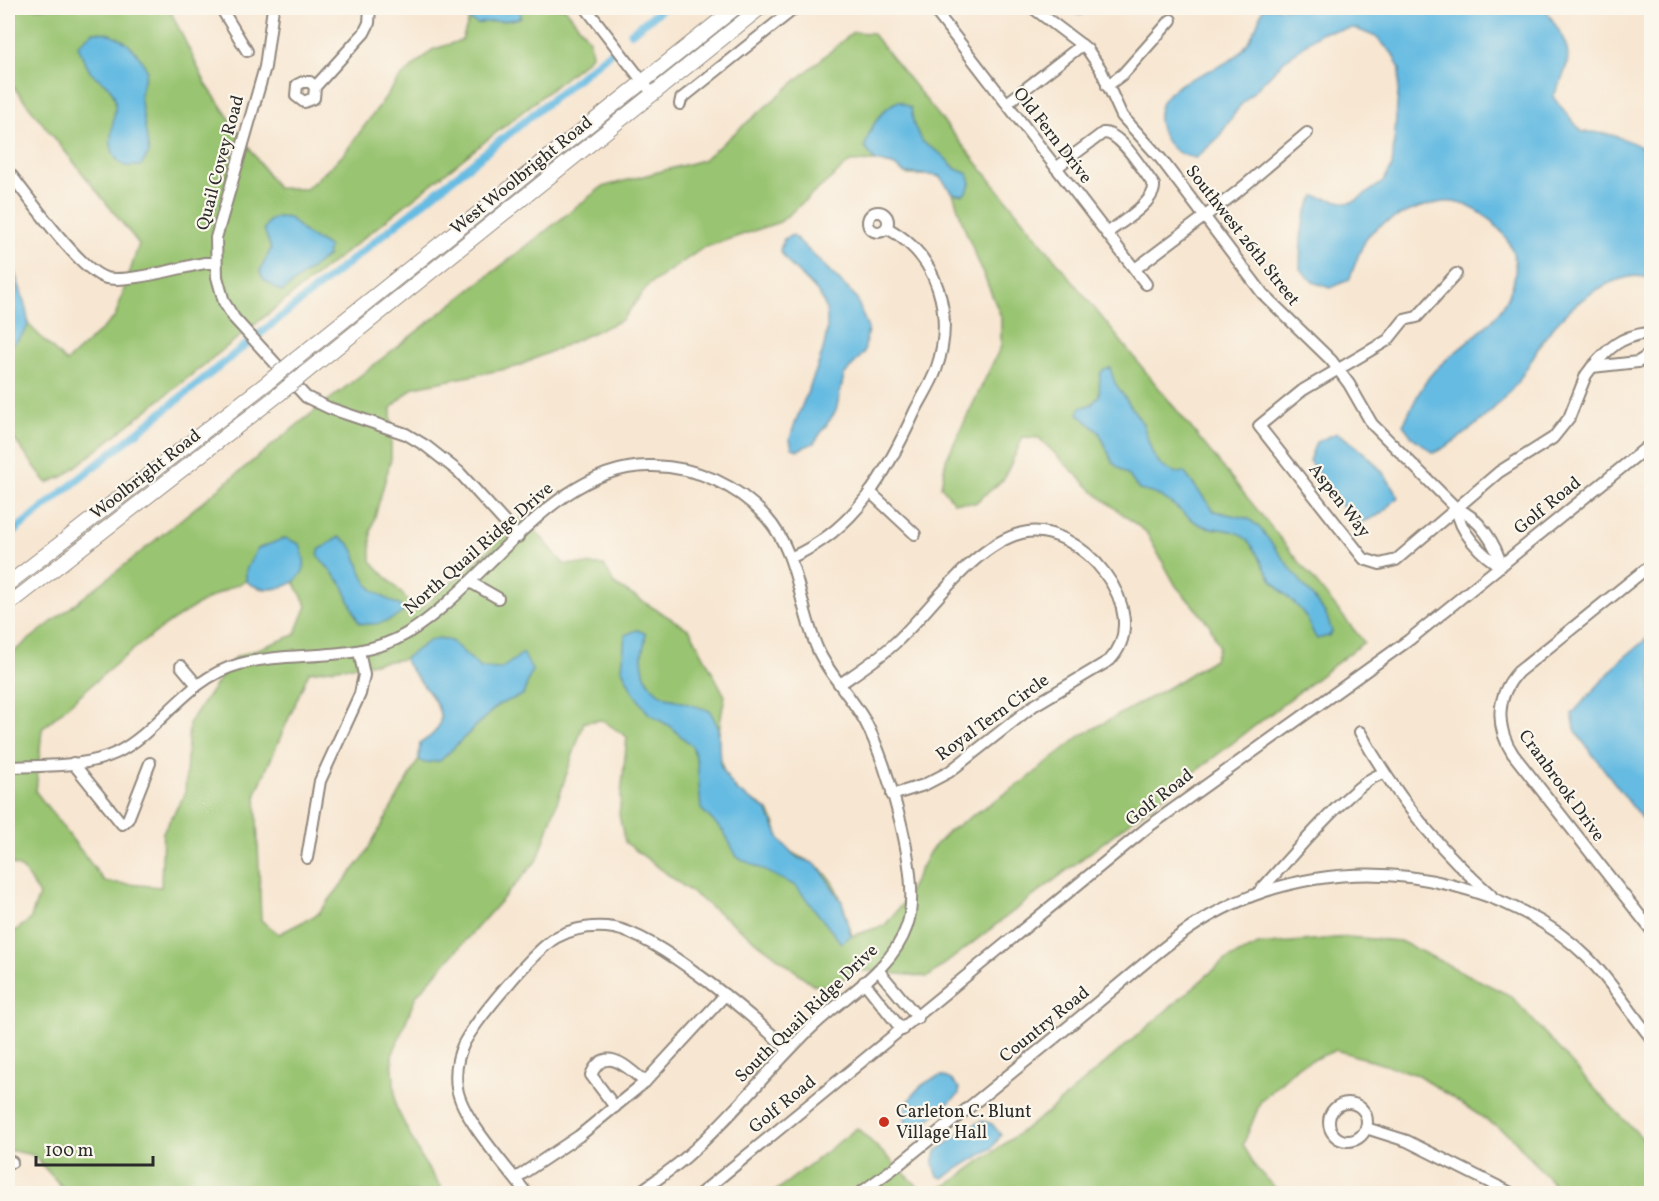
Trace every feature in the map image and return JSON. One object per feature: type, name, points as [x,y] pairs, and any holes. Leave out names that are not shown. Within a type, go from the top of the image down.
[{"type":"main road","name":"West Woolbright Road","points":[[297,359],[735,8]]},
{"type":"main road","name":"West Woolbright Road","points":[[306,372],[760,8]]},
{"type":"main road","name":"Woolbright Road","points":[[8,584],[297,359]]},
{"type":"main road","name":"Woolbright Road","points":[[8,605],[306,372]]},
{"type":"street","points":[[221,8],[247,51]]},
{"type":"street","name":"Quail Covey Road","points":[[273,8],[265,68],[220,220],[215,263],[224,302],[234,318],[250,333],[296,389],[317,403],[406,434],[426,446],[459,472],[518,537]]},
{"type":"street","points":[[315,87],[364,33],[369,22],[370,8]]},
{"type":"street","points":[[586,8],[652,94]]},
{"type":"street","points":[[680,104],[681,99],[795,8]]},
{"type":"street","name":"Old Fern Drive","points":[[933,8],[1146,284]]},
{"type":"street","name":"Southwest 26th Street","points":[[1033,8],[1082,45],[1094,58],[1122,116],[1161,159],[1263,294],[1340,370],[1372,424],[1457,509],[1458,522],[1488,559],[1501,566]]},
{"type":"street","points":[[1107,86],[1123,74],[1171,20]]},
{"type":"street","points":[[1007,104],[1082,45]]},
{"type":"street","points":[[1056,168],[1103,133],[1118,137],[1154,185],[1154,190],[1149,200],[1107,233]]},
{"type":"street","points":[[1135,269],[1254,179],[1307,133]]},
{"type":"street","points":[[8,171],[73,253],[95,274],[121,279],[215,263]]},
{"type":"street","points":[[792,557],[813,548],[834,533],[870,492],[893,457],[935,371],[944,326],[943,307],[932,272],[907,241],[887,228]]},
{"type":"street","points":[[1340,370],[1388,339],[1404,320],[1417,317],[1456,274]]},
{"type":"street","points":[[1457,509],[1499,472],[1553,438],[1569,418],[1586,375],[1606,352],[1626,336],[1647,333],[1652,339]]},
{"type":"street","points":[[1592,367],[1638,362],[1652,353]]},
{"type":"street","name":"Aspen Way","points":[[1340,370],[1303,390],[1260,426],[1364,558],[1380,564],[1396,560],[1457,509]]},
{"type":"street","name":"Golf Road","points":[[700,1194],[1156,821],[1393,652],[1652,443]]},
{"type":"street","name":"North Quail Ridge Drive","points":[[8,767],[99,760],[120,751],[144,734],[169,707],[197,686],[240,664],[358,651],[402,636],[470,582],[555,502],[581,484],[623,469],[657,465],[701,473],[742,495],[768,519],[792,557],[810,630],[829,671],[840,684]]},
{"type":"street","points":[[870,492],[915,534]]},
{"type":"street","name":"Royal Tern Circle","points":[[840,684],[896,642],[962,572],[1000,543],[1023,532],[1049,533],[1077,547],[1098,566],[1118,595],[1125,618],[1125,630],[1118,651],[1110,660],[1033,706],[949,772],[924,785],[892,795]]},
{"type":"street","name":"Cranbrook Drive","points":[[1652,564],[1518,672],[1504,694],[1500,721],[1505,740],[1513,754],[1652,931]]},
{"type":"street","points":[[470,582],[498,598]]},
{"type":"street","points":[[308,858],[320,781],[360,694],[364,675],[358,651]]},
{"type":"street","points":[[181,666],[197,686]]},
{"type":"street","name":"South Quail Ridge Drive","points":[[637,1194],[683,1160],[788,1050],[878,970],[902,939],[912,900],[905,846],[885,766],[874,740],[840,684]]},
{"type":"street","points":[[1360,732],[1383,774],[1442,848],[1496,899],[1551,929],[1586,956],[1652,1039]]},
{"type":"street","points":[[73,763],[122,824],[128,819],[150,763]]},
{"type":"street","name":"Country Road","points":[[1258,893],[1304,842],[1355,792],[1377,774],[1383,774]]},
{"type":"street","name":"Country Road","points":[[859,1194],[898,1165],[1189,929],[1258,893],[1322,878],[1387,875],[1436,881],[1496,899]]},
{"type":"street","points":[[527,1194],[462,1104],[457,1088],[457,1065],[470,1034],[537,951],[558,936],[574,930],[600,927],[625,930],[648,941],[725,995],[788,1050]]},
{"type":"street","points":[[878,970],[918,1018]]},
{"type":"street","points":[[864,982],[902,1030]]},
{"type":"street","points":[[876,998],[882,990],[891,985]]},
{"type":"street","points":[[516,1178],[615,1107],[645,1082],[725,995]]},
{"type":"street","points":[[615,1107],[591,1075],[595,1065],[603,1059],[613,1059],[645,1082]]},
{"type":"street","points":[[1366,1128],[1407,1141],[1513,1194]]},
{"type":"green space","points":[[8,8],[169,8],[206,84],[277,188],[306,189],[344,154],[398,80],[432,50],[462,40],[469,20],[458,8],[565,8],[589,39],[592,54],[585,62],[64,476],[47,483],[8,431],[8,260],[25,305],[28,324],[66,362],[115,317],[139,244],[8,80]]},
{"type":"green space","points":[[853,32],[872,33],[1364,642],[928,977],[859,970],[827,987],[814,985],[625,842],[619,815],[627,737],[602,720],[584,722],[538,859],[416,996],[392,1056],[396,1107],[423,1161],[445,1193],[56,1193],[63,1188],[33,1155],[8,1150],[8,936],[30,920],[39,895],[23,869],[8,862],[8,656],[126,564],[302,421],[602,187],[703,160]],"holes":[[[875,161],[893,165],[908,175],[936,175],[943,180],[953,193],[964,227],[1001,317],[1001,346],[946,460],[941,486],[954,502],[975,503],[1004,479],[1023,437],[1039,438],[1095,493],[1146,532],[1176,586],[1209,624],[1219,646],[1214,659],[1171,686],[1080,736],[1026,780],[949,831],[930,851],[902,904],[885,925],[852,936],[839,896],[829,878],[814,864],[784,846],[771,814],[738,791],[729,781],[720,758],[719,746],[720,721],[725,696],[690,630],[614,584],[604,565],[564,564],[523,516],[499,541],[418,611],[371,561],[371,531],[391,459],[391,408],[414,387],[516,367],[622,320],[649,285],[703,248],[780,222],[850,162]],[[246,581],[263,589],[281,587],[294,582],[307,606],[295,635],[234,658],[189,723],[185,794],[163,832],[161,887],[105,882],[36,792],[42,729],[138,646],[191,609]],[[404,659],[435,702],[440,713],[440,724],[434,734],[420,743],[419,759],[363,858],[318,914],[279,934],[261,920],[256,793],[309,672]]]},
{"type":"green space","points":[[1347,937],[1400,941],[1511,996],[1651,1147],[1651,1193],[1561,1193],[1511,1136],[1418,1075],[1336,1050],[1298,1066],[1261,1101],[1243,1145],[1257,1169],[1280,1193],[772,1194],[857,1128],[925,1193],[949,1184],[1048,1112],[1224,961],[1258,945]]},
{"type":"water","points":[[458,8],[520,8],[521,17],[477,24],[463,16]]},
{"type":"water","points":[[1056,8],[1091,8],[1081,15]]},
{"type":"water","points":[[1263,8],[1545,8],[1565,42],[1568,60],[1553,97],[1582,132],[1618,137],[1651,153],[1651,278],[1634,276],[1617,280],[1594,291],[1573,307],[1547,335],[1522,376],[1503,399],[1466,433],[1434,453],[1412,437],[1403,425],[1425,382],[1435,370],[1484,328],[1504,304],[1515,274],[1512,249],[1498,227],[1488,218],[1465,205],[1444,202],[1408,212],[1376,229],[1363,245],[1349,280],[1330,288],[1313,282],[1300,269],[1303,222],[1315,196],[1348,203],[1355,201],[1383,182],[1392,167],[1400,69],[1392,53],[1376,37],[1354,28],[1322,32],[1284,61],[1239,107],[1218,138],[1196,158],[1181,154],[1173,148],[1163,135],[1159,117],[1161,103],[1182,84],[1236,56],[1253,34]]},
{"type":"water","points":[[93,32],[111,34],[126,42],[138,55],[147,70],[140,95],[149,153],[141,166],[124,166],[112,151],[111,134],[115,99],[108,86],[90,71],[78,45]]},
{"type":"water","points":[[899,101],[911,108],[914,126],[923,142],[941,154],[956,169],[968,174],[971,182],[967,192],[962,195],[953,193],[939,176],[905,173],[893,165],[875,161],[865,147],[869,133],[882,113]]},
{"type":"water","points":[[277,217],[290,218],[306,234],[329,247],[327,256],[282,292],[263,279],[260,271],[271,249],[264,229],[269,221]]},
{"type":"water","points":[[793,235],[856,297],[868,329],[864,353],[844,375],[836,411],[814,443],[798,450],[792,448],[790,439],[823,350],[827,331],[827,314],[818,292],[789,263],[780,250],[784,239]]},
{"type":"water","points":[[8,260],[18,281],[28,319],[26,330],[13,344],[8,343]]},
{"type":"water","points":[[1110,368],[1115,383],[1143,424],[1152,452],[1161,466],[1176,473],[1184,472],[1214,511],[1249,519],[1259,527],[1326,614],[1332,632],[1329,636],[1317,639],[1304,614],[1273,581],[1246,539],[1236,532],[1202,526],[1158,495],[1139,490],[1129,476],[1113,463],[1099,432],[1078,414],[1080,408],[1092,404],[1099,396],[1100,374],[1104,369]]},
{"type":"water","points":[[1337,433],[1372,461],[1387,478],[1398,497],[1381,514],[1356,525],[1309,461],[1316,442]]},
{"type":"water","points":[[339,537],[346,541],[355,553],[365,581],[370,587],[406,610],[384,622],[359,623],[342,584],[318,556],[319,550]]},
{"type":"water","points":[[285,538],[300,544],[304,556],[304,568],[300,576],[286,586],[269,589],[246,581],[246,570],[257,549]]},
{"type":"water","points":[[637,630],[645,633],[642,656],[644,671],[649,682],[664,696],[710,711],[718,727],[720,763],[725,775],[737,791],[767,810],[781,841],[796,857],[813,863],[821,870],[842,902],[851,936],[841,943],[796,886],[737,857],[724,832],[701,809],[697,761],[692,746],[671,727],[648,713],[633,692],[622,669],[625,635]]},
{"type":"water","points":[[1651,635],[1651,831],[1581,739],[1575,729],[1572,714],[1620,661]]},
{"type":"water","points":[[439,638],[451,641],[481,668],[501,669],[523,653],[532,670],[523,695],[498,705],[440,761],[424,763],[419,759],[420,743],[434,733],[440,723],[440,713],[428,691],[404,659],[429,641]]},
{"type":"water","points":[[942,1076],[951,1080],[959,1088],[959,1094],[913,1133],[908,1131],[906,1113],[912,1096],[925,1084]]},
{"type":"water","points":[[983,1121],[992,1124],[1001,1135],[992,1148],[943,1178],[938,1176],[933,1164],[936,1151],[964,1130]]},
{"type":"waterway","points":[[631,33],[663,8]]},
{"type":"waterway","points":[[8,536],[612,51]]},
{"type":"place","name":"Carleton C. Blunt Village Hall","points":[[884,1122]]}]
